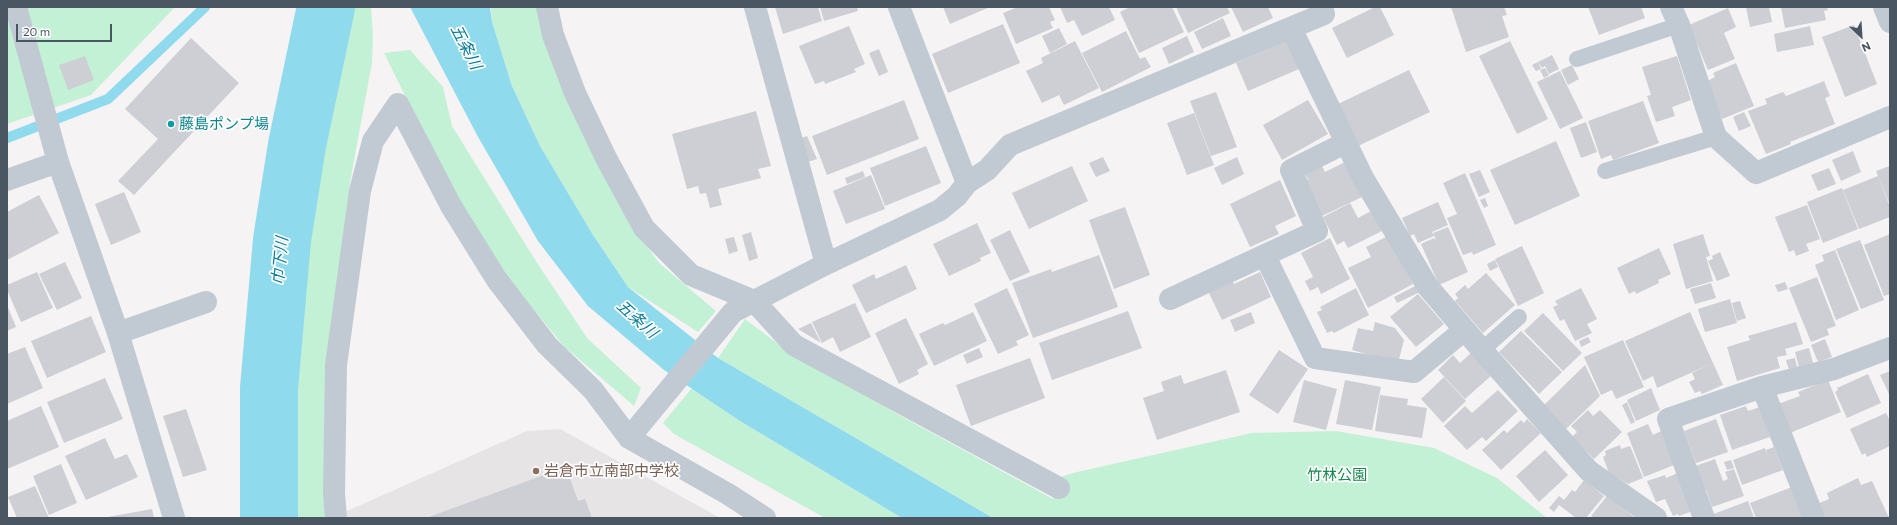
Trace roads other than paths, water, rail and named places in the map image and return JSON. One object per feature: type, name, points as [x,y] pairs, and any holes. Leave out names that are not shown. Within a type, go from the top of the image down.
[{"type":"street","points":[[16,7],[58,162],[118,333],[174,518]]},
{"type":"street","points":[[548,7],[553,35],[575,93],[606,158],[644,228],[691,275],[754,301],[794,345],[1059,488]]},
{"type":"street","points":[[755,7],[826,264]]},
{"type":"street","points":[[899,7],[967,184]]},
{"type":"street","points":[[1884,7],[1890,22]]},
{"type":"street","points":[[629,438],[733,312],[826,264],[940,210],[957,196],[967,184],[987,170],[1010,145],[1291,28],[1329,9]]},
{"type":"street","points":[[1675,16],[1716,137],[1756,173],[1890,118]]},
{"type":"street","points":[[1291,28],[1363,178],[1428,287],[1464,330],[1589,471],[1656,518]]},
{"type":"street","points":[[336,518],[334,493],[336,365],[360,191],[373,141],[398,104],[451,206],[497,280],[547,345],[593,390],[629,438],[728,494],[765,518]]},
{"type":"street","points":[[1170,299],[1317,231],[1291,170],[1345,143]]},
{"type":"street","points":[[7,180],[58,162]]},
{"type":"street","points":[[1265,256],[1315,358],[1414,372],[1464,330]]},
{"type":"street","points":[[118,333],[206,302]]},
{"type":"street","points":[[1704,518],[1668,419],[1762,386],[1834,369],[1890,348]]},
{"type":"street","points":[[1762,386],[1814,518]]},
{"type":"lane","points":[[1577,59],[1675,16]]},
{"type":"lane","points":[[1605,171],[1716,137]]},
{"type":"lane","points":[[1482,350],[1519,317]]},
{"type":"water","name":"五条川","points":[[410,7],[490,7],[492,22],[512,86],[540,146],[593,235],[628,287],[718,358],[993,518],[902,518],[740,421],[664,370],[588,306],[538,241],[477,135]]},
{"type":"waterway","points":[[7,138],[108,99],[205,7]]},
{"type":"waterway","name":"巾下川","points":[[269,518],[269,388],[282,240],[297,145],[326,7]]},
{"type":"place","name":"藤島ポンプ場","points":[[171,124]]},
{"type":"place","name":"岩倉市立南部中学校","points":[[536,471]]},
{"type":"park label","name":"竹林公園","points":[[1337,475]]}]
